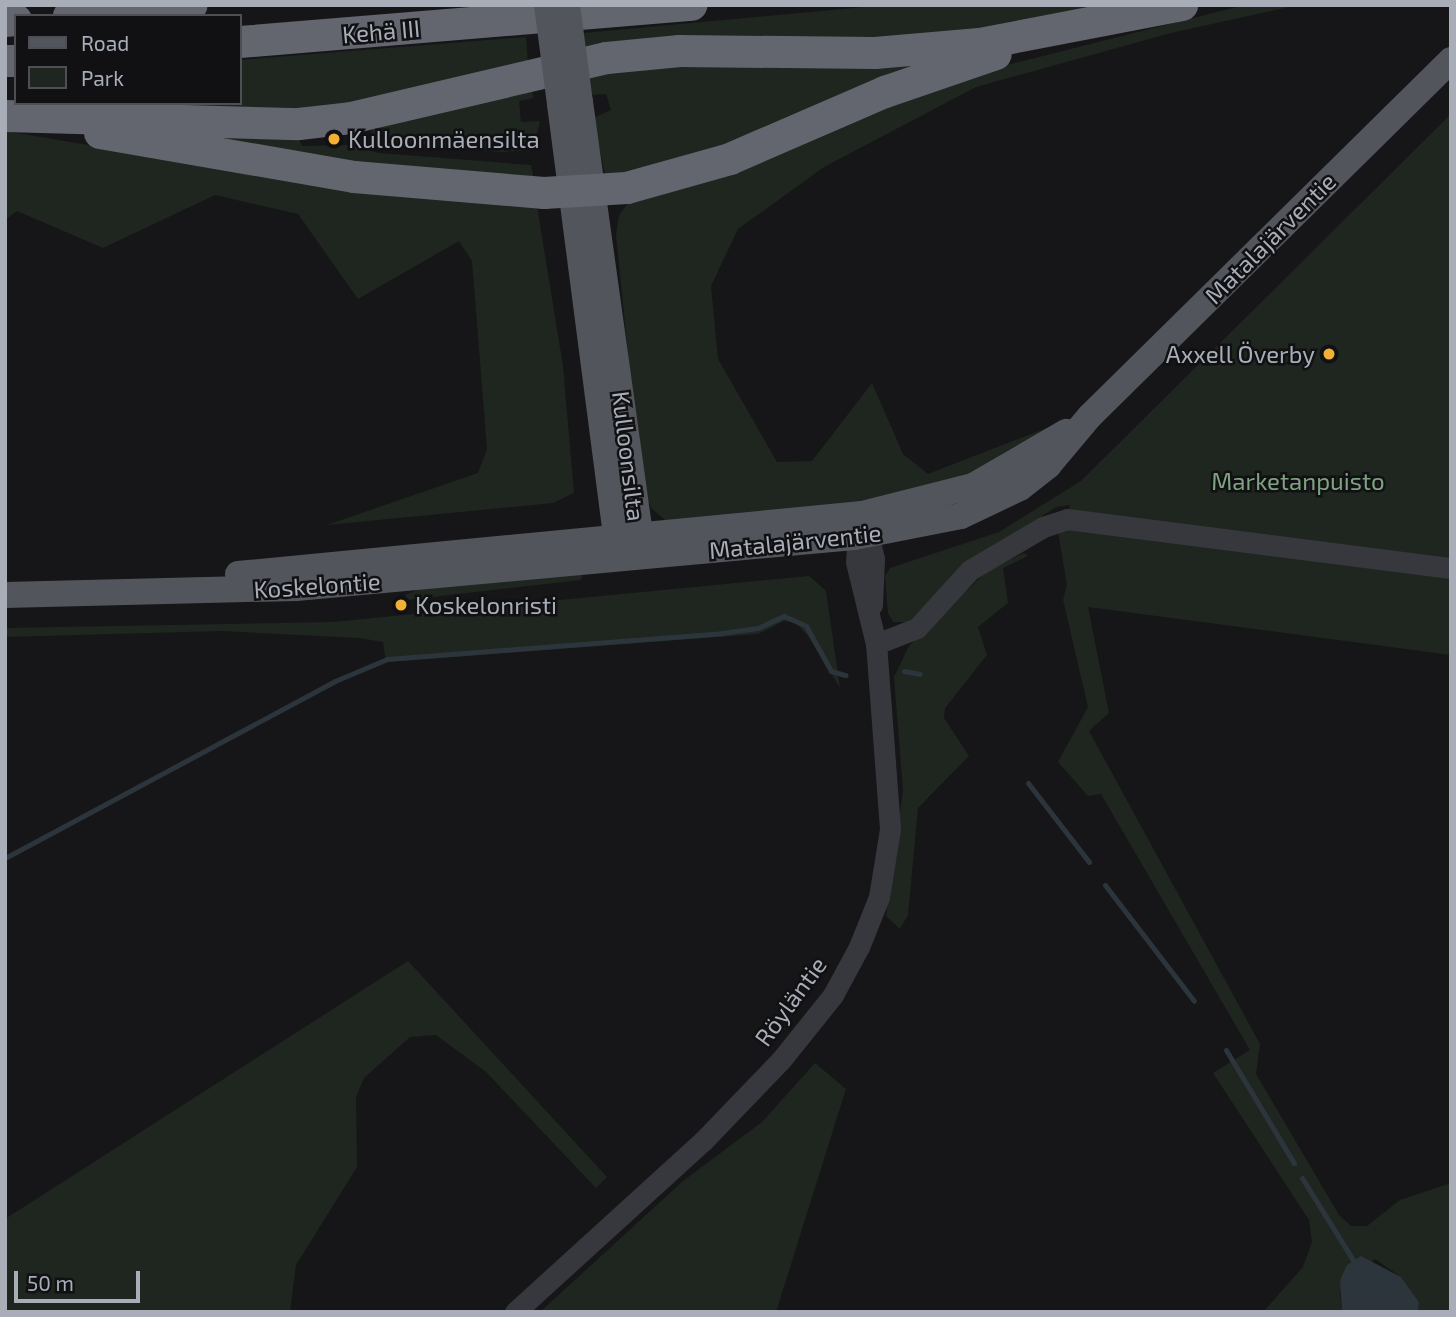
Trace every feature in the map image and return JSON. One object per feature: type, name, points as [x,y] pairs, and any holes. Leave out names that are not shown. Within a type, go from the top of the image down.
[{"type":"highway","points":[[91,14],[192,5]]},
{"type":"highway","name":"Kehä III","points":[[242,42],[691,5]]},
{"type":"highway","points":[[5,117],[299,124],[351,118],[607,58],[680,51],[875,53],[980,44],[1182,5]]},
{"type":"highway","points":[[5,117],[354,177],[582,192],[694,171],[885,92],[1123,18]]},
{"type":"main road","name":"Kulloonsilta","points":[[547,5],[570,103],[628,542]]},
{"type":"main road","name":"Kulloonsilta","points":[[567,5],[570,103]]},
{"type":"main road","name":"Matalajärventie","points":[[628,542],[863,529],[973,486],[1090,416],[1451,60]]},
{"type":"main road","name":"Koskelontie","points":[[5,595],[129,591],[628,542]]},
{"type":"street","points":[[876,644],[904,638],[970,570],[1042,527],[1067,519],[1451,568]]},
{"type":"street","name":"Röyläntie","points":[[515,1312],[703,1141],[781,1060],[833,995],[859,947],[879,897],[890,829],[876,644],[863,529]]},
{"type":"green space","points":[[886,5],[1126,5],[993,33],[585,54],[583,33]]},
{"type":"green space","points":[[1245,5],[1298,5],[1171,33],[976,87],[824,167],[738,229],[711,286],[718,359],[777,462],[812,461],[872,383],[903,454],[928,474],[1075,417],[997,469],[933,493],[670,524],[651,508],[640,473],[616,235],[619,215],[629,202],[959,77]]},
{"type":"green space","points":[[526,37],[528,63],[317,112],[91,105],[242,105],[242,60]]},
{"type":"green space","points":[[939,60],[663,171],[605,174],[593,118],[611,110],[606,94],[590,95],[589,73],[662,65]]},
{"type":"green space","points":[[532,85],[533,98],[519,101],[521,122],[540,121],[533,150],[501,152],[372,139],[371,130]]},
{"type":"green space","name":"Marketanpuisto","points":[[1451,114],[1451,655],[1088,607],[1109,713],[1089,731],[1260,1044],[1256,1074],[1339,1215],[1351,1226],[1367,1226],[1400,1200],[1451,1183],[1451,1312],[1418,1312],[1419,1302],[1401,1277],[1375,1259],[1340,1293],[1342,1312],[1263,1312],[1303,1267],[1312,1242],[1309,1220],[1213,1073],[1250,1050],[1101,794],[1088,796],[1058,762],[1088,707],[1063,600],[1067,585],[1058,532],[1064,529],[1070,505],[1056,507],[1002,542],[908,622],[893,622],[888,613],[885,576],[890,568],[999,532],[1081,481]]},
{"type":"green space","points":[[5,131],[391,196],[537,206],[563,366],[574,493],[553,503],[327,525],[478,473],[487,449],[472,261],[459,241],[358,299],[298,214],[215,195],[103,248],[17,211],[5,220]]},
{"type":"green space","points":[[178,136],[299,139],[302,146],[349,145],[379,153],[531,165],[534,179],[370,167]]},
{"type":"green space","points":[[1024,553],[1028,556],[1003,568],[1008,603],[978,627],[987,655],[945,708],[944,718],[969,756],[918,808],[908,915],[900,929],[886,916],[903,790],[894,677],[909,646],[988,570]]},
{"type":"green space","points":[[584,571],[581,580],[406,600],[405,595],[435,583]]},
{"type":"green space","points":[[809,576],[826,591],[840,688],[808,636],[796,623],[784,621],[758,634],[386,662],[383,642],[359,638],[222,631],[5,637],[5,628],[332,622]]},
{"type":"green space","points":[[408,961],[607,1177],[596,1188],[486,1072],[436,1035],[410,1037],[364,1078],[356,1097],[357,1167],[296,1265],[290,1312],[5,1312],[5,1219]]},
{"type":"green space","points":[[815,1063],[846,1089],[776,1312],[540,1312],[683,1181],[762,1122]]},
{"type":"shaded area","points":[[1361,1256],[1401,1277],[1419,1302],[1418,1312],[1342,1312],[1340,1280],[1347,1265]]},
{"type":"waterway","points":[[5,858],[335,681],[387,659],[722,633],[758,628],[784,616],[806,626],[831,671],[845,675]]},
{"type":"waterway","points":[[904,671],[920,674]]},
{"type":"waterway","points":[[1028,783],[1089,862]]},
{"type":"waterway","points":[[1105,885],[1194,1001]]},
{"type":"waterway","points":[[1226,1050],[1294,1163]]},
{"type":"waterway","points":[[1302,1178],[1353,1260]]},
{"type":"place","name":"Kulloonmäensilta","points":[[334,139]]},
{"type":"place","name":"Axxell Överby","points":[[1329,354]]},
{"type":"place","name":"Koskelonristi","points":[[401,605]]}]
